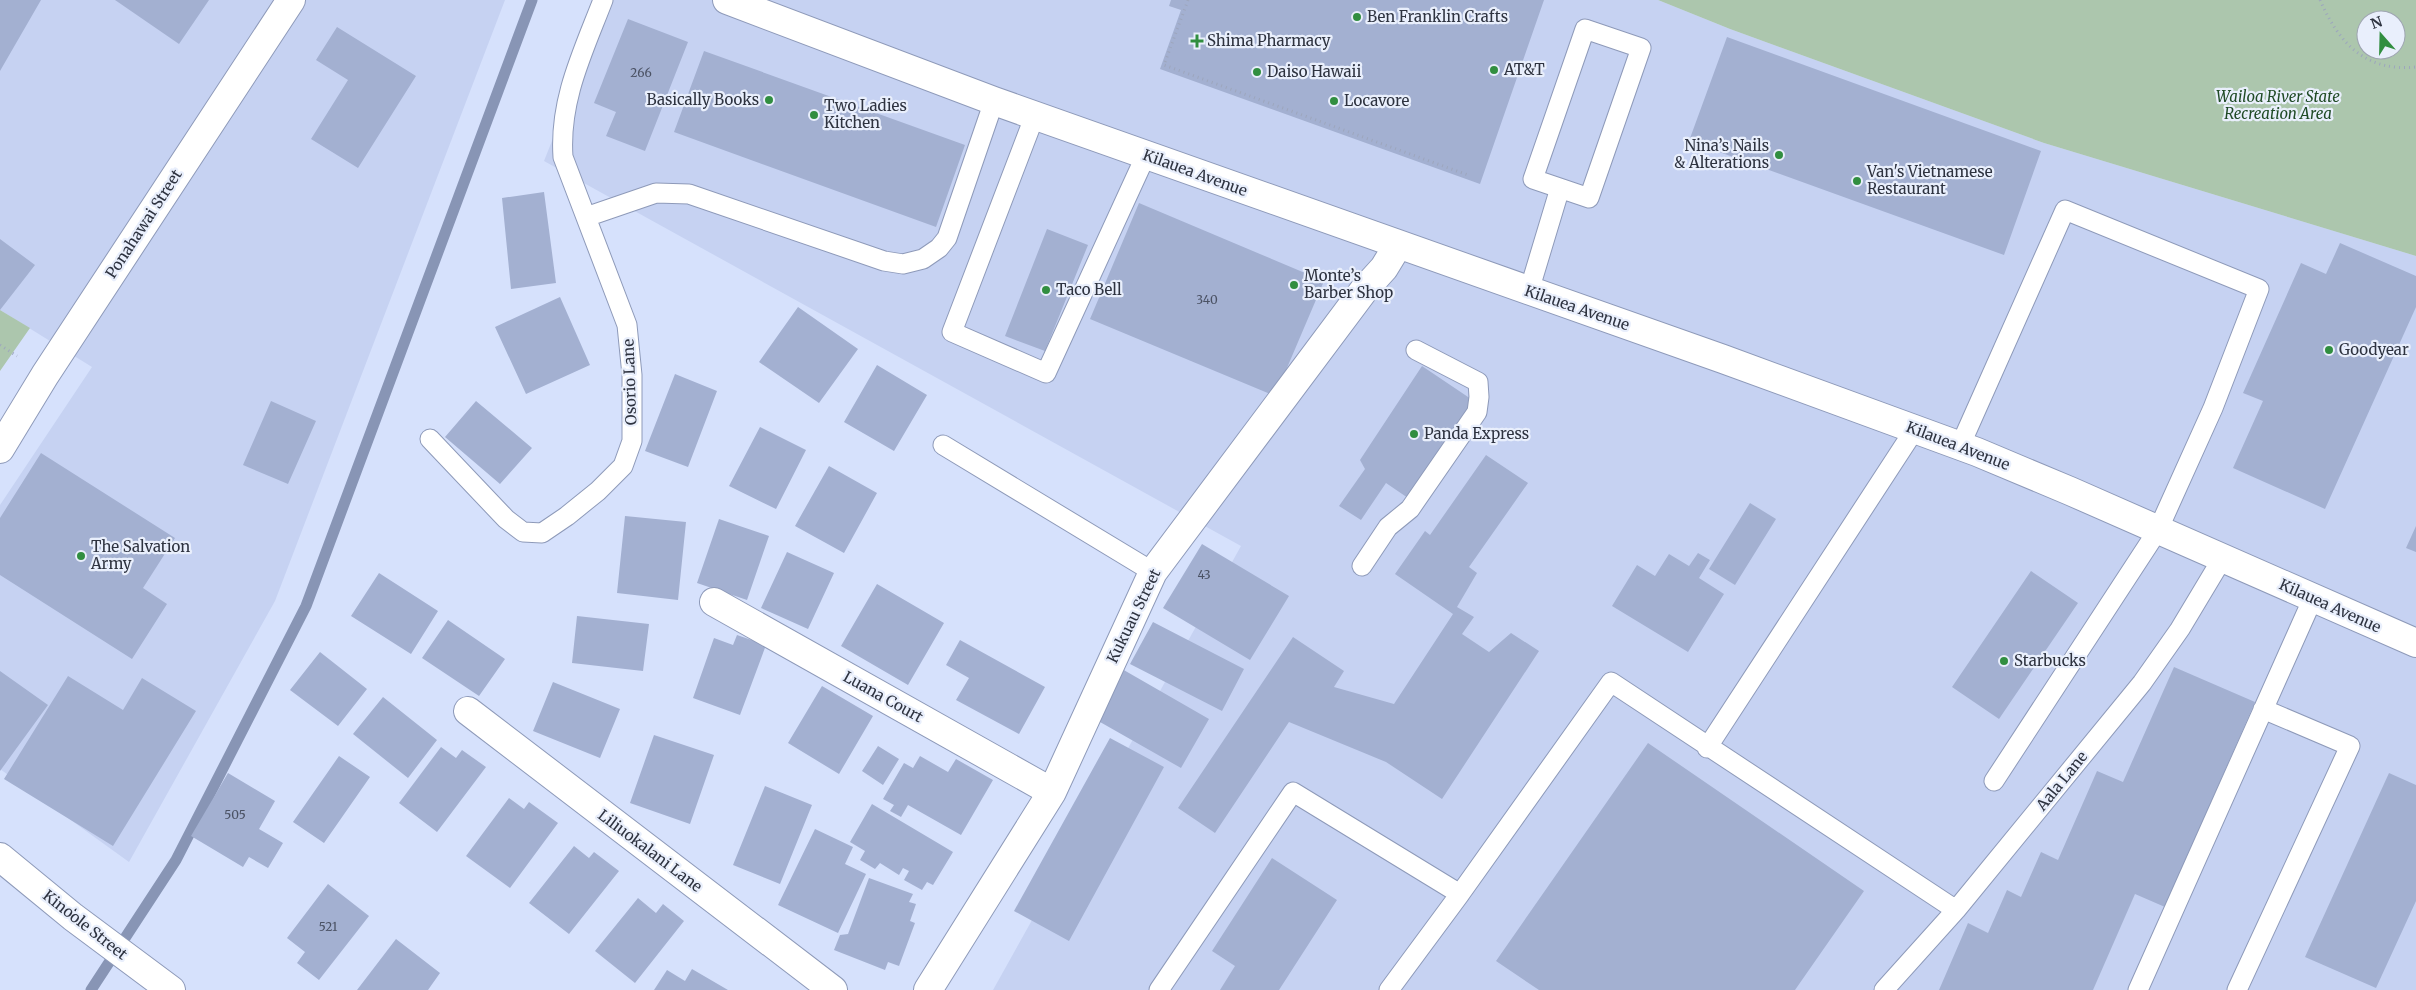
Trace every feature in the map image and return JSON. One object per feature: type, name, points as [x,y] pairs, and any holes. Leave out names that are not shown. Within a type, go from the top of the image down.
[{"type":"street","name":"Ponahawai Street","points":[[0,449],[45,375],[291,0]]},
{"type":"street","name":"Kilauea Avenue","points":[[727,0],[994,101],[1723,358],[1960,446],[2070,491],[2416,643]]},
{"type":"street","name":"Kukuau Street","points":[[928,990],[1052,792],[1153,572],[1364,290],[1384,268],[1398,245]]},
{"type":"street","name":"Luana Court","points":[[714,602],[1052,792]]},
{"type":"street","name":"Liliuokalani Lane","points":[[468,712],[834,990]]},
{"type":"street","name":"Kinoʻole Street","points":[[0,857],[73,917],[171,990]]},
{"type":"lane","name":"Osorio Lane","points":[[430,439],[506,519],[524,532],[542,532],[567,516],[598,491],[623,466],[632,441],[632,375],[628,325],[563,157],[562,134],[568,95],[603,0]]},
{"type":"lane","points":[[1585,29],[1642,48],[1589,198],[1560,188],[1533,179],[1585,29]]},
{"type":"lane","points":[[586,217],[656,193],[689,194],[884,261],[904,264],[916,262],[934,253],[950,232],[994,101]]},
{"type":"lane","points":[[1035,115],[952,332],[1046,373],[1146,155]]},
{"type":"lane","points":[[1529,291],[1560,188]]},
{"type":"lane","points":[[1960,446],[2065,210],[2259,289],[2212,408],[2158,530],[1994,781]]},
{"type":"lane","points":[[1362,566],[1388,527],[1410,509],[1477,412],[1478,382],[1416,350]]},
{"type":"lane","points":[[1707,748],[1915,429]]},
{"type":"lane","points":[[943,444],[1153,572]]},
{"type":"lane","name":"Aala Lane","points":[[1884,990],[1956,910],[2142,683],[2180,629],[2222,559]]},
{"type":"lane","points":[[2138,990],[2313,598]]},
{"type":"lane","points":[[1389,990],[1611,682],[1707,748],[1956,910]]},
{"type":"lane","points":[[2237,990],[2350,746],[2262,709]]},
{"type":"lane","points":[[1159,990],[1293,792],[1460,894]]},
{"type":"path","points":[[1188,0],[1164,64],[1468,175]]},
{"type":"path","points":[[2320,0],[2342,40],[2356,52],[2373,62],[2391,67],[2416,67]]},
{"type":"shaded area","points":[[0,0],[505,0],[275,601],[129,862],[0,769],[0,505],[92,367],[0,310]]},
{"type":"shaded area","points":[[608,0],[1658,0],[1730,29],[2044,143],[2416,256],[2416,990],[993,990],[1241,546],[544,161]]},
{"type":"green space","name":"Wailoa River State Recreation Area","points":[[1658,0],[2416,0],[2416,256],[2044,143],[1730,29]]},
{"type":"green space","points":[[0,310],[30,328],[0,371]]},
{"type":"building","points":[[0,0],[41,0],[0,71]]},
{"type":"building","points":[[115,0],[209,0],[179,44]]},
{"type":"building","points":[[1171,0],[1544,0],[1480,184],[1160,69],[1181,10],[1169,6]]},
{"type":"building","points":[[628,19],[688,42],[645,151],[606,136],[616,112],[594,103]]},
{"type":"building","points":[[337,27],[416,76],[358,168],[311,139],[348,80],[316,60]]},
{"type":"building","points":[[1727,37],[2041,151],[2004,255],[1689,141]]},
{"type":"building","points":[[704,51],[965,145],[936,227],[674,132]]},
{"type":"building","points":[[544,192],[556,283],[511,289],[502,198]]},
{"type":"building","points":[[1139,203],[1324,281],[1275,396],[1090,319]]},
{"type":"building","name":"Taco Bell","points":[[1047,229],[1088,245],[1045,351],[1005,336]]},
{"type":"building","points":[[0,239],[35,265],[0,310]]},
{"type":"building","name":"Goodyear","points":[[2340,243],[2416,276],[2416,307],[2325,509],[2233,468],[2263,401],[2243,393],[2301,263],[2326,274]]},
{"type":"building","points":[[560,297],[590,365],[526,394],[495,327]]},
{"type":"building","points":[[798,307],[858,349],[819,403],[759,362]]},
{"type":"building","points":[[877,365],[927,395],[894,451],[844,422]]},
{"type":"building","name":"Panda Express","points":[[1422,366],[1474,401],[1408,498],[1386,483],[1361,520],[1339,506],[1365,469],[1360,460]]},
{"type":"building","points":[[675,374],[717,391],[688,467],[645,451]]},
{"type":"building","points":[[271,401],[316,421],[288,484],[243,465]]},
{"type":"building","points":[[476,401],[532,448],[500,484],[445,437]]},
{"type":"building","points":[[760,427],[806,450],[776,509],[729,486]]},
{"type":"building","name":"The Salvation Army","points":[[41,453],[175,538],[143,588],[167,604],[132,659],[0,575],[0,518]]},
{"type":"building","points":[[1486,455],[1528,483],[1469,567],[1477,573],[1457,607],[1474,617],[1462,634],[1489,652],[1511,633],[1539,651],[1442,799],[1386,762],[1289,722],[1215,833],[1178,808],[1293,637],[1344,671],[1334,687],[1394,704],[1453,614],[1395,574],[1425,531],[1430,535]]},
{"type":"building","points":[[829,466],[877,493],[844,553],[795,526]]},
{"type":"building","points":[[1750,503],[1776,519],[1735,585],[1709,569]]},
{"type":"building","points":[[625,516],[686,522],[678,600],[617,593]]},
{"type":"building","points":[[719,519],[769,536],[747,600],[697,583]]},
{"type":"building","points":[[2416,526],[2416,552],[2406,548]]},
{"type":"building","points":[[1202,544],[1289,596],[1250,660],[1163,608]]},
{"type":"building","points":[[787,552],[834,573],[808,629],[761,608]]},
{"type":"building","points":[[1698,553],[1710,560],[1699,578],[1724,594],[1688,652],[1612,606],[1637,565],[1655,576],[1669,554],[1689,566]]},
{"type":"building","name":"Starbucks","points":[[2031,571],[2078,603],[1999,719],[1952,687]]},
{"type":"building","points":[[379,573],[438,611],[411,654],[351,616]]},
{"type":"building","points":[[877,584],[944,623],[908,685],[841,646]]},
{"type":"building","points":[[577,616],[649,624],[643,671],[572,663]]},
{"type":"building","points":[[448,620],[505,659],[479,696],[422,658]]},
{"type":"building","points":[[1153,622],[1244,669],[1222,711],[1130,664]]},
{"type":"building","points":[[737,635],[766,645],[740,715],[693,698],[714,638],[733,645]]},
{"type":"building","points":[[960,640],[1045,687],[1019,734],[956,700],[969,678],[946,665]]},
{"type":"building","points":[[320,652],[367,689],[338,726],[290,690]]},
{"type":"building","points":[[2174,667],[2255,702],[2165,907],[2135,894],[2093,990],[1939,990],[1968,923],[1988,933],[2007,890],[2021,897],[2041,852],[2058,860],[2097,771],[2123,782]]},
{"type":"building","points":[[1122,669],[1209,719],[1181,768],[1093,718]]},
{"type":"building","points":[[0,671],[48,705],[0,771]]},
{"type":"building","points":[[68,676],[123,710],[142,678],[196,711],[113,846],[4,779]]},
{"type":"building","points":[[553,682],[620,709],[600,758],[533,731]]},
{"type":"building","points":[[822,686],[873,716],[839,774],[788,743]]},
{"type":"building","points":[[383,697],[437,740],[408,778],[353,734]]},
{"type":"building","points":[[654,735],[714,755],[690,824],[630,803]]},
{"type":"building","points":[[1110,738],[1164,767],[1069,941],[1014,911]]},
{"type":"building","points":[[1648,743],[1864,891],[1795,990],[1539,990],[1496,961]]},
{"type":"building","points":[[878,746],[899,759],[883,785],[862,771]]},
{"type":"building","points":[[441,747],[456,758],[462,750],[486,767],[437,832],[399,803]]},
{"type":"building","points":[[339,756],[370,777],[324,843],[293,822]]},
{"type":"building","points":[[920,756],[948,772],[956,759],[993,780],[961,835],[908,805],[901,817],[890,811],[894,805],[883,799],[904,763],[913,768]]},
{"type":"building","points":[[228,773],[275,801],[259,829],[283,843],[268,868],[249,857],[243,867],[191,836]]},
{"type":"building","points":[[2389,773],[2416,785],[2416,901],[2376,988],[2305,957]]},
{"type":"building","points":[[765,786],[812,805],[780,884],[733,865]]},
{"type":"building","points":[[509,798],[524,809],[529,802],[558,823],[510,888],[466,856]]},
{"type":"building","points":[[872,804],[953,852],[933,885],[927,882],[922,890],[904,880],[909,871],[903,868],[899,875],[880,863],[875,869],[860,860],[865,851],[850,842]]},
{"type":"building","points":[[815,829],[853,847],[845,864],[866,874],[838,933],[778,905]]},
{"type":"building","points":[[574,846],[589,858],[594,852],[619,871],[569,934],[529,903]]},
{"type":"building","points":[[1272,858],[1337,900],[1279,990],[1220,990],[1235,966],[1212,951]]},
{"type":"building","points":[[869,878],[913,894],[909,902],[916,904],[910,921],[915,923],[899,966],[888,962],[885,970],[834,950],[840,935],[848,934]]},
{"type":"building","points":[[328,884],[369,916],[319,980],[297,963],[305,952],[287,938]]},
{"type":"building","points":[[638,898],[656,913],[663,904],[684,921],[635,983],[595,951]]},
{"type":"building","points":[[396,939],[440,973],[428,990],[357,990]]},
{"type":"building","points":[[692,969],[728,990],[654,990],[667,970],[685,981]]},
{"type":"waterway","points":[[91,990],[176,860],[306,606],[532,0]]},
{"type":"place","name":"Ben Franklin Crafts","points":[[1357,17]]},
{"type":"place","name":"Shima Pharmacy","points":[[1197,41]]},
{"type":"place","name":"AT&T","points":[[1494,70]]},
{"type":"place","name":"Daiso Hawaii","points":[[1257,72]]},
{"type":"place","name":"Basically Books","points":[[769,100]]},
{"type":"place","name":"Locavore","points":[[1334,101]]},
{"type":"place","name":"Two Ladies Kitchen","points":[[814,115]]},
{"type":"place","name":"Nina’s Nails & Alterations","points":[[1779,155]]},
{"type":"place","name":"Van's Vietnamese Restaurant","points":[[1857,181]]},
{"type":"place","name":"Monte’s Barber Shop","points":[[1294,285]]},
{"type":"place","name":"Taco Bell","points":[[1046,290]]},
{"type":"place","name":"Goodyear","points":[[2329,350]]},
{"type":"place","name":"Panda Express","points":[[1414,434]]},
{"type":"place","name":"The Salvation Army","points":[[81,556]]},
{"type":"place","name":"Starbucks","points":[[2004,661]]}]
